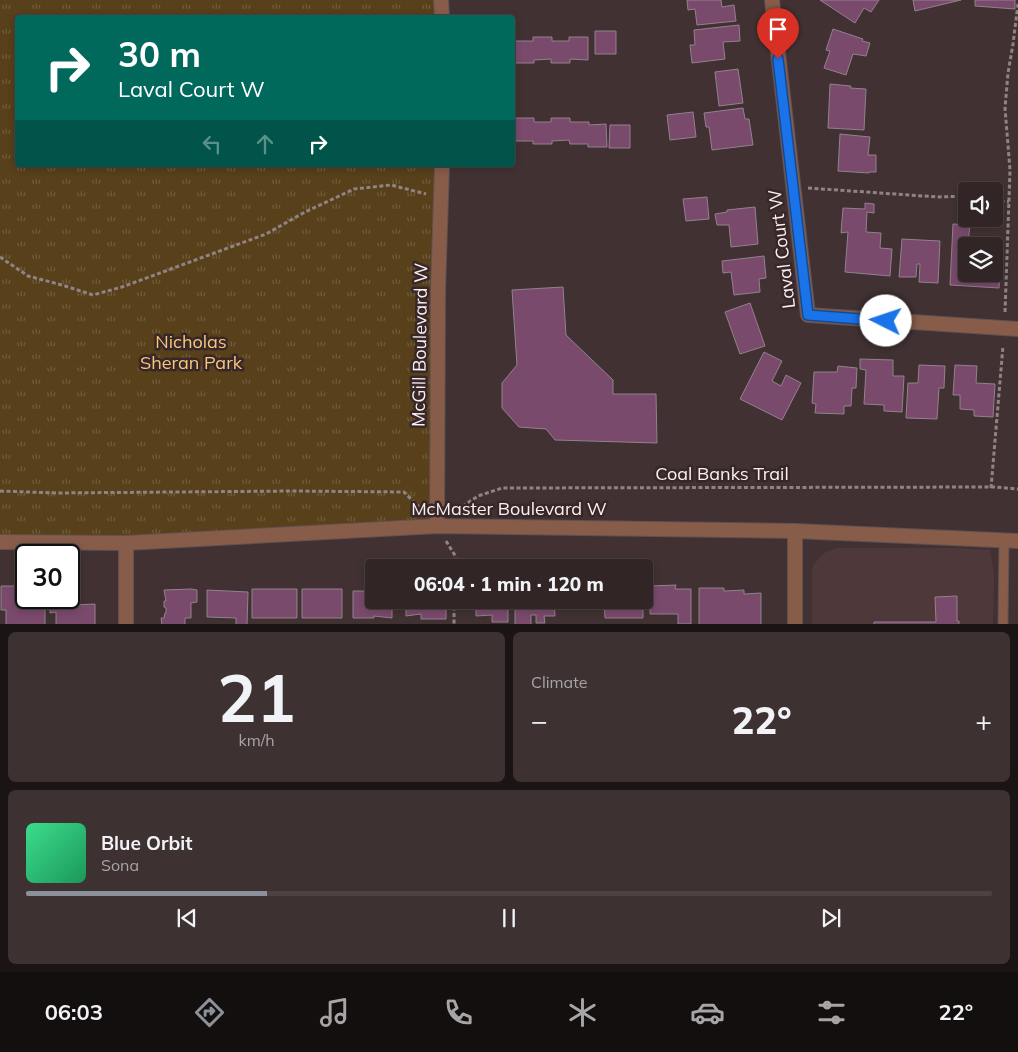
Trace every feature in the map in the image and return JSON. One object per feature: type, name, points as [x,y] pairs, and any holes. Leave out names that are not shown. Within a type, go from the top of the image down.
[{"type":"street","points":[[442,0],[442,15]]},
{"type":"street","name":"Laval Court W","points":[[772,0],[808,315],[1018,329]]},
{"type":"street","name":"McGill Boulevard W","points":[[437,526],[438,300],[442,167]]},
{"type":"street","name":"McMaster Boulevard W","points":[[0,542],[126,543],[437,526],[795,531],[1011,541]]},
{"type":"street","points":[[795,531],[795,624]]},
{"type":"street","points":[[126,543],[126,624]]},
{"type":"lane","points":[[1003,624],[1011,541]]},
{"type":"path","points":[[1005,312],[1010,170],[1005,108],[1018,4]]},
{"type":"path","points":[[0,257],[28,276],[93,295],[122,287],[266,234],[305,212],[354,189],[392,185],[441,198]]},
{"type":"path","points":[[807,188],[938,197],[958,196]]},
{"type":"path","points":[[1003,201],[1009,202]]},
{"type":"path","points":[[991,488],[1003,346]]},
{"type":"path","name":"Coal Banks Trail","points":[[437,526],[478,496],[502,488],[1018,489]]},
{"type":"path","points":[[0,491],[56,493],[284,490],[404,492],[437,526],[456,559]]},
{"type":"path","points":[[454,609],[454,624]]},
{"type":"shaded area","points":[[837,548],[954,548],[990,550],[994,575],[993,624],[812,624],[812,571],[814,564],[824,553]]},
{"type":"green space","name":"Nicholas Sheran Park","points":[[0,0],[441,0],[442,15],[15,15],[15,167],[442,167],[437,526],[0,542]]},
{"type":"building","points":[[687,0],[721,0],[722,7],[734,5],[736,21],[697,25],[695,9],[688,10]]},
{"type":"building","points":[[820,0],[879,0],[871,12],[864,8],[855,23]]},
{"type":"building","points":[[913,0],[961,0],[915,11]]},
{"type":"building","points":[[975,0],[1015,0],[1015,9],[975,6]]},
{"type":"building","points":[[739,25],[740,41],[723,42],[725,59],[692,63],[690,45],[695,45],[694,30]]},
{"type":"building","points":[[833,29],[870,43],[866,56],[853,54],[846,75],[824,68],[830,51],[826,50]]},
{"type":"building","points":[[595,31],[616,31],[616,54],[595,54]]},
{"type":"building","points":[[533,37],[552,37],[552,41],[569,41],[569,37],[588,37],[588,60],[570,59],[570,63],[551,63],[551,59],[534,60],[534,63],[515,63],[515,41],[533,41]]},
{"type":"building","points":[[738,69],[743,103],[719,106],[715,72]]},
{"type":"building","points":[[830,84],[866,89],[864,130],[828,128]]},
{"type":"building","points":[[743,108],[745,119],[749,119],[753,145],[712,150],[709,127],[706,127],[704,113]]},
{"type":"building","points":[[693,112],[696,137],[670,140],[667,115]]},
{"type":"building","points":[[515,118],[534,118],[534,122],[551,122],[551,118],[570,118],[570,122],[589,122],[589,125],[606,124],[607,147],[588,147],[588,144],[570,144],[569,140],[552,141],[552,144],[533,144],[533,141],[515,141]]},
{"type":"building","points":[[610,125],[630,125],[630,148],[609,148]]},
{"type":"building","points":[[840,134],[870,137],[868,155],[876,155],[876,172],[838,171]]},
{"type":"building","points":[[707,197],[709,219],[686,221],[683,199]]},
{"type":"building","points":[[865,203],[874,204],[874,213],[867,212],[866,232],[881,233],[880,248],[892,249],[890,276],[845,272],[848,232],[841,233],[843,208],[865,209]]},
{"type":"building","points":[[755,207],[758,244],[731,247],[729,225],[717,225],[715,214],[727,212],[727,210]]},
{"type":"building","points":[[953,224],[958,224],[958,227],[970,227],[969,237],[958,237],[958,282],[999,282],[999,288],[950,285]]},
{"type":"building","points":[[902,239],[940,241],[938,283],[919,282],[920,264],[917,264],[916,277],[899,277]]},
{"type":"building","points":[[764,256],[766,278],[759,279],[760,292],[734,295],[731,272],[723,273],[722,261]]},
{"type":"building","points":[[563,287],[566,335],[613,380],[613,394],[656,394],[657,443],[555,440],[546,429],[519,427],[502,408],[502,383],[517,365],[512,290]]},
{"type":"building","points":[[750,303],[765,346],[740,354],[725,312]]},
{"type":"building","points":[[764,352],[782,361],[772,381],[781,386],[786,375],[801,383],[782,420],[740,399]]},
{"type":"building","points":[[860,359],[893,360],[893,376],[904,376],[902,412],[884,411],[884,405],[864,404],[866,370],[860,369]]},
{"type":"building","points":[[919,365],[945,366],[944,388],[939,388],[937,419],[906,418],[908,383],[918,383]]},
{"type":"building","points":[[955,365],[977,366],[976,383],[995,384],[993,417],[974,416],[974,410],[960,409],[960,395],[953,395]]},
{"type":"building","points":[[838,366],[857,368],[856,388],[852,388],[851,406],[844,406],[844,414],[815,413],[816,404],[812,403],[814,372],[837,372]]},
{"type":"building","points":[[676,585],[675,589],[691,589],[691,624],[678,624],[678,614],[650,614],[650,609],[653,609],[653,586]]},
{"type":"building","points":[[1,586],[15,586],[15,609],[45,609],[45,624],[6,624],[6,610],[1,610]]},
{"type":"building","points":[[699,588],[724,588],[724,591],[744,590],[744,594],[761,593],[761,624],[699,624]]},
{"type":"building","points":[[252,589],[297,589],[297,618],[252,618]]},
{"type":"building","points":[[302,589],[342,589],[342,618],[302,618]]},
{"type":"building","points":[[164,590],[197,590],[197,602],[191,603],[191,618],[185,618],[185,624],[162,624],[161,618],[164,618],[166,613]]},
{"type":"building","points":[[207,590],[248,592],[247,624],[236,624],[236,618],[207,617]]},
{"type":"building","points":[[353,591],[365,591],[365,609],[392,609],[392,618],[374,616],[374,618],[353,618]]},
{"type":"building","points":[[957,596],[957,621],[959,621],[959,624],[874,624],[874,622],[936,622],[935,597]]},
{"type":"building","points":[[95,604],[95,624],[56,624],[56,612],[50,613],[50,609],[80,609],[80,605]]},
{"type":"building","points":[[406,609],[446,609],[446,619],[421,619],[421,614],[406,616]]},
{"type":"building","points":[[476,609],[508,609],[508,622],[492,622],[492,615],[476,616]]},
{"type":"building","points":[[515,609],[555,609],[555,616],[544,616],[545,623],[536,623],[536,615],[531,615],[531,624],[515,624]]},
{"type":"building","points":[[604,609],[643,609],[643,618],[605,618]]},
{"type":"route","points":[[778,59],[808,315],[886,321]]}]
